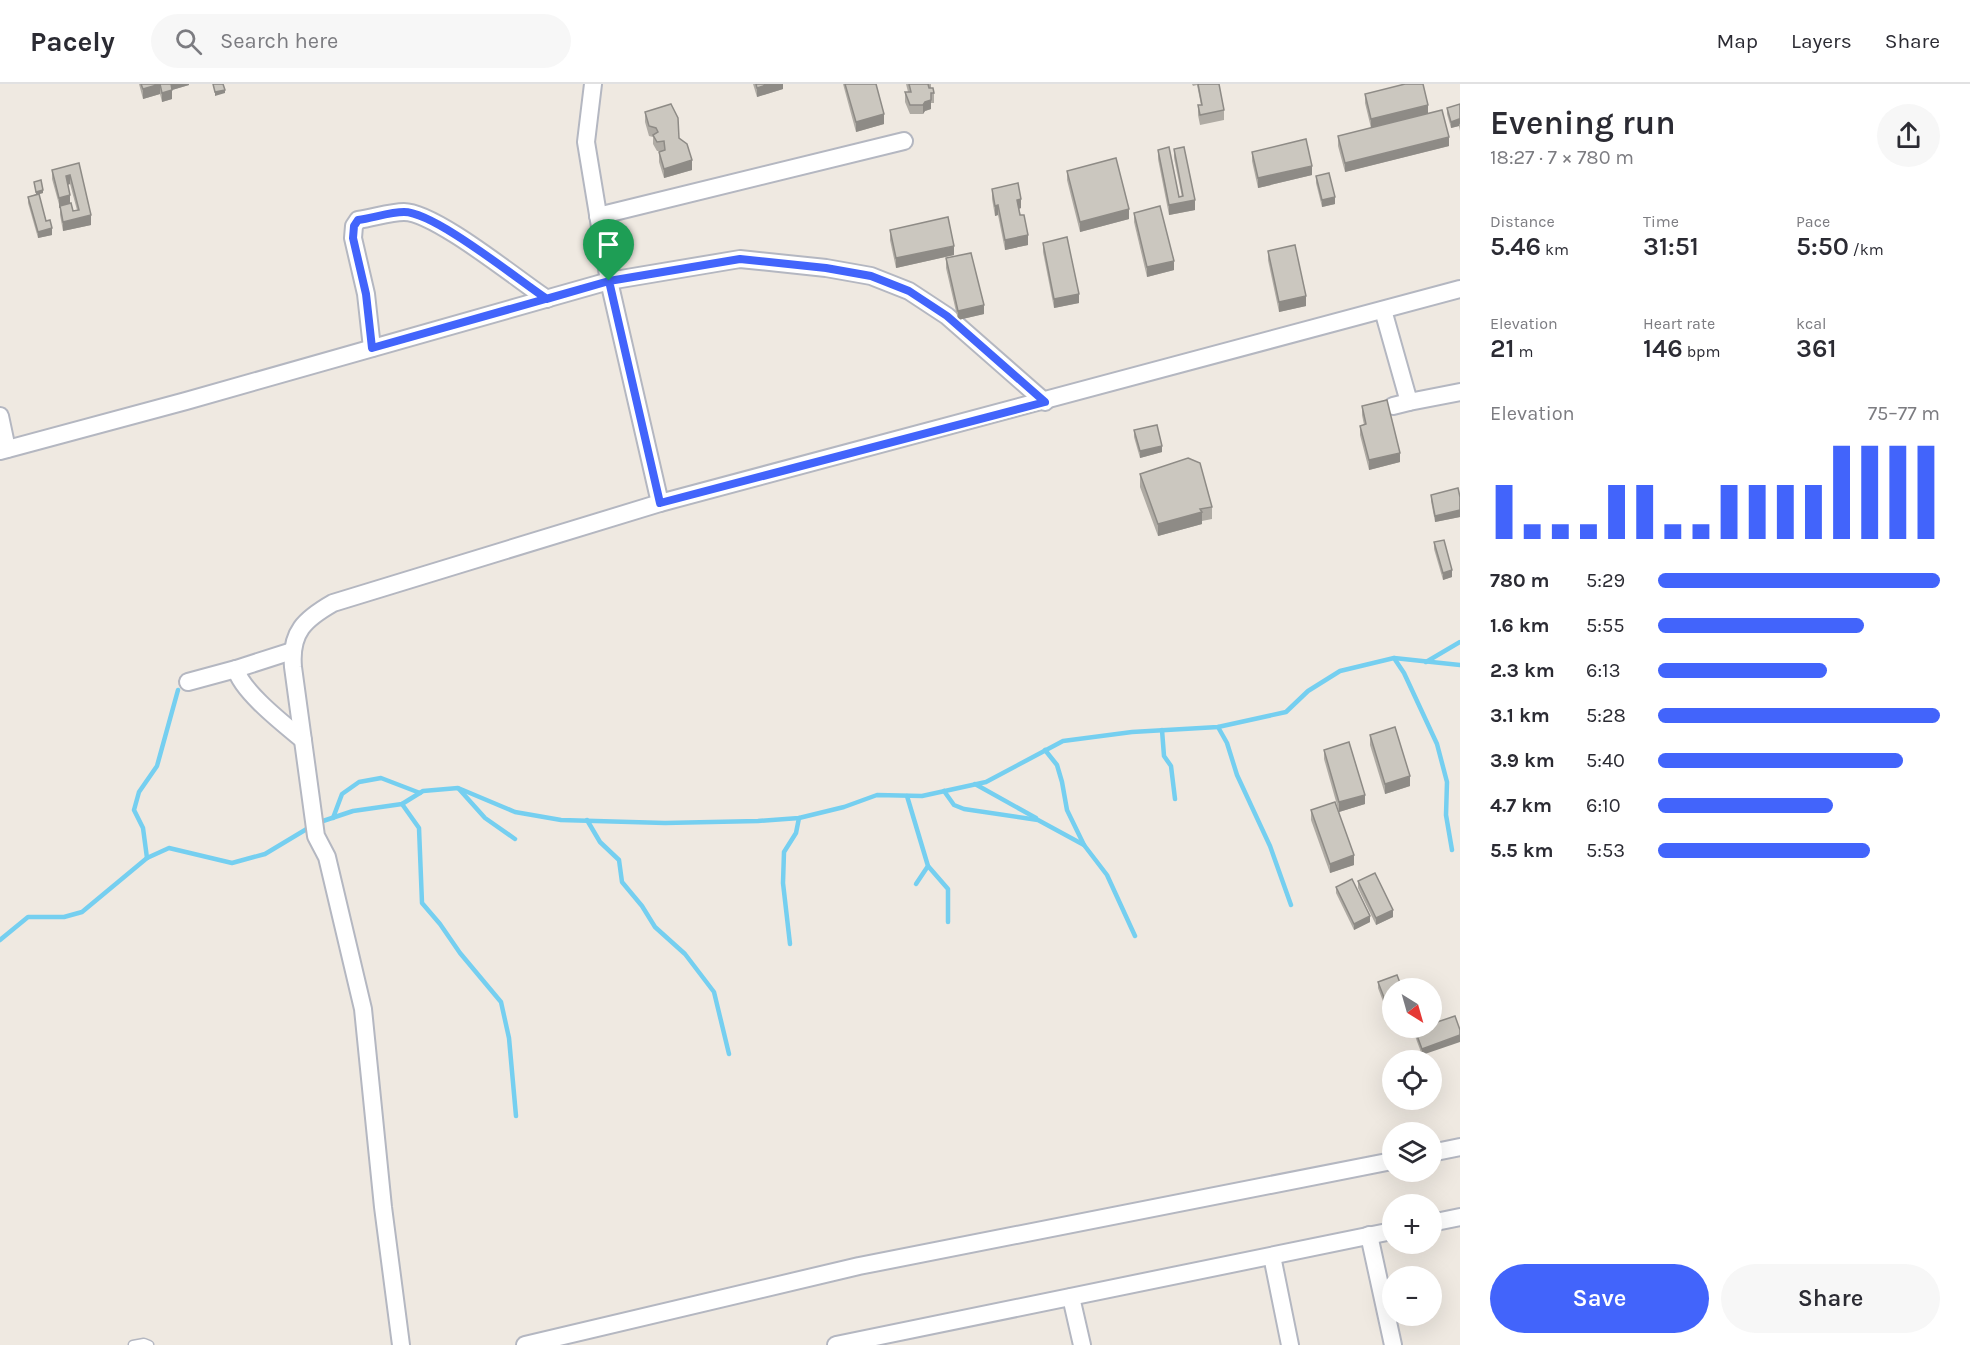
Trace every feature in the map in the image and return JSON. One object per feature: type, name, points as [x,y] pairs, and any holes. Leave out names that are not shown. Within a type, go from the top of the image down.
[{"type":"street","points":[[593,84],[586,142],[609,281],[660,503]]},
{"type":"street","points":[[598,216],[904,141]]},
{"type":"street","points":[[372,348],[366,294],[353,238],[354,226],[358,220],[404,212],[419,215],[462,240],[547,299]]},
{"type":"street","points":[[0,416],[3,450],[186,401],[609,281],[740,259],[826,268],[871,276],[909,291],[947,316],[1045,402]]},
{"type":"street","points":[[401,1345],[382,1207],[363,1009],[327,857],[316,836],[292,651],[296,636],[312,616],[333,603],[660,503],[1045,402],[1460,289]]},
{"type":"street","points":[[1383,310],[1401,404],[1460,392]]},
{"type":"street","points":[[188,682],[292,651]]},
{"type":"street","points":[[236,669],[238,678],[270,712],[303,740]]},
{"type":"street","points":[[1442,1151],[1460,1147]]},
{"type":"street","points":[[525,1345],[859,1266],[1382,1163]]},
{"type":"street","points":[[1442,1221],[1460,1217]]},
{"type":"street","points":[[836,1345],[1382,1233]]},
{"type":"street","points":[[1369,1235],[1393,1345]]},
{"type":"street","points":[[1272,1256],[1290,1345]]},
{"type":"street","points":[[1071,1297],[1082,1345]]},
{"type":"lane","points":[[133,1345],[144,1343],[149,1345]]},
{"type":"building","points":[[141,84],[160,84],[143,89]]},
{"type":"building","points":[[160,84],[171,84],[172,90],[162,93]]},
{"type":"building","points":[[213,84],[223,84],[225,90],[215,92]]},
{"type":"building","points":[[756,84],[769,84],[757,88]]},
{"type":"building","points":[[845,84],[876,84],[884,114],[856,122]]},
{"type":"building","points":[[909,84],[928,84],[929,88],[933,88],[934,93],[931,93],[931,100],[923,105],[910,105],[905,92],[911,92]]},
{"type":"building","points":[[1198,84],[1219,84],[1224,110],[1200,115],[1198,105],[1202,105]]},
{"type":"building","points":[[1405,84],[1423,84],[1428,105],[1371,119],[1365,94]]},
{"type":"building","points":[[671,104],[678,118],[679,138],[687,144],[692,160],[664,169],[659,152],[665,150],[664,141],[657,142],[653,135],[658,132],[656,128],[649,126],[645,112]]},
{"type":"building","points":[[1460,104],[1460,124],[1459,119],[1451,122],[1447,108]]},
{"type":"building","points":[[1442,110],[1449,137],[1345,163],[1338,136]]},
{"type":"building","points":[[1306,139],[1312,166],[1258,178],[1252,152]]},
{"type":"building","points":[[1169,147],[1179,197],[1183,196],[1174,149],[1184,147],[1195,200],[1169,205],[1158,150]]},
{"type":"building","points":[[1116,158],[1129,209],[1080,222],[1067,171]]},
{"type":"building","points":[[79,163],[91,215],[63,222],[60,206],[71,203],[73,211],[79,210],[70,175],[66,176],[70,195],[59,198],[52,170]]},
{"type":"building","points":[[1329,173],[1335,197],[1322,200],[1316,176]]},
{"type":"building","points":[[41,180],[43,190],[36,192],[34,182]]},
{"type":"building","points":[[1018,183],[1021,199],[1017,200],[1020,215],[1024,215],[1028,235],[1005,240],[998,205],[995,206],[992,189]]},
{"type":"building","points":[[39,194],[46,221],[50,220],[52,228],[38,232],[28,197]]},
{"type":"building","points":[[1160,206],[1174,261],[1147,267],[1134,213]]},
{"type":"building","points":[[948,217],[954,246],[896,258],[890,230]]},
{"type":"building","points":[[1067,237],[1079,294],[1054,299],[1043,243]]},
{"type":"building","points":[[1295,245],[1306,296],[1279,302],[1268,251]]},
{"type":"building","points":[[971,253],[984,305],[958,311],[946,258]]},
{"type":"building","points":[[1387,400],[1400,453],[1369,460],[1360,426],[1366,424],[1362,406]]},
{"type":"building","points":[[1157,425],[1162,446],[1140,451],[1134,430]]},
{"type":"building","points":[[1188,458],[1200,463],[1212,507],[1158,524],[1140,474]]},
{"type":"building","points":[[1458,488],[1460,510],[1435,516],[1431,495]]},
{"type":"building","points":[[1444,540],[1452,570],[1443,573],[1434,542]]},
{"type":"building","points":[[1395,727],[1410,776],[1385,784],[1370,735]]},
{"type":"building","points":[[1349,742],[1365,795],[1339,802],[1324,750]]},
{"type":"building","points":[[1335,802],[1354,855],[1330,864],[1311,810]]},
{"type":"building","points":[[1375,873],[1393,910],[1376,918],[1358,881]]},
{"type":"building","points":[[1352,879],[1370,916],[1354,924],[1336,887]]},
{"type":"building","points":[[1382,981],[1382,992],[1378,982]]},
{"type":"building","points":[[1455,1016],[1460,1035],[1422,1049],[1418,1038],[1442,1038],[1442,1020]]},
{"type":"waterway","points":[[1426,662],[1460,642]]},
{"type":"waterway","points":[[1394,658],[1404,673],[1437,744],[1447,782],[1446,815],[1452,850]]},
{"type":"waterway","points":[[317,823],[353,811],[402,804],[423,791],[458,788],[515,812],[561,820],[665,823],[799,818],[844,807],[877,795],[922,796],[986,782],[1063,741],[1132,732],[1218,727],[1286,712],[1308,691],[1340,671],[1394,658],[1460,665]]},
{"type":"waterway","points":[[147,858],[143,828],[134,810],[139,792],[157,766],[178,690]]},
{"type":"waterway","points":[[1218,727],[1227,743],[1237,775],[1270,846],[1291,905]]},
{"type":"waterway","points":[[1162,730],[1164,756],[1171,766],[1175,799]]},
{"type":"waterway","points":[[1045,750],[1057,765],[1067,810],[1084,845],[1107,875],[1135,936]]},
{"type":"waterway","points":[[333,818],[342,794],[359,782],[381,778],[420,793]]},
{"type":"waterway","points":[[975,784],[1036,818]]},
{"type":"waterway","points":[[459,789],[485,818],[515,839]]},
{"type":"waterway","points":[[944,791],[954,805],[964,809],[1038,820],[1084,845]]},
{"type":"waterway","points":[[907,796],[928,866],[916,884]]},
{"type":"waterway","points":[[402,804],[419,828],[422,903],[501,1002],[509,1038],[516,1116]]},
{"type":"waterway","points":[[790,944],[783,883],[784,852],[796,833],[799,818]]},
{"type":"waterway","points":[[587,820],[600,842],[619,860],[622,882],[642,906],[655,927],[685,954],[714,992],[729,1054]]},
{"type":"waterway","points":[[0,940],[28,917],[64,917],[82,912],[147,858],[169,848],[232,863],[265,854],[310,827]]},
{"type":"waterway","points":[[928,866],[948,889],[948,922]]},
{"type":"route","points":[[609,281],[547,299],[372,348],[366,294],[353,238],[354,226],[358,220],[404,212],[419,215],[462,240],[547,299],[609,281],[660,503],[1045,402],[947,316],[909,291],[871,276],[826,268],[740,259],[710,262],[609,281]]}]
